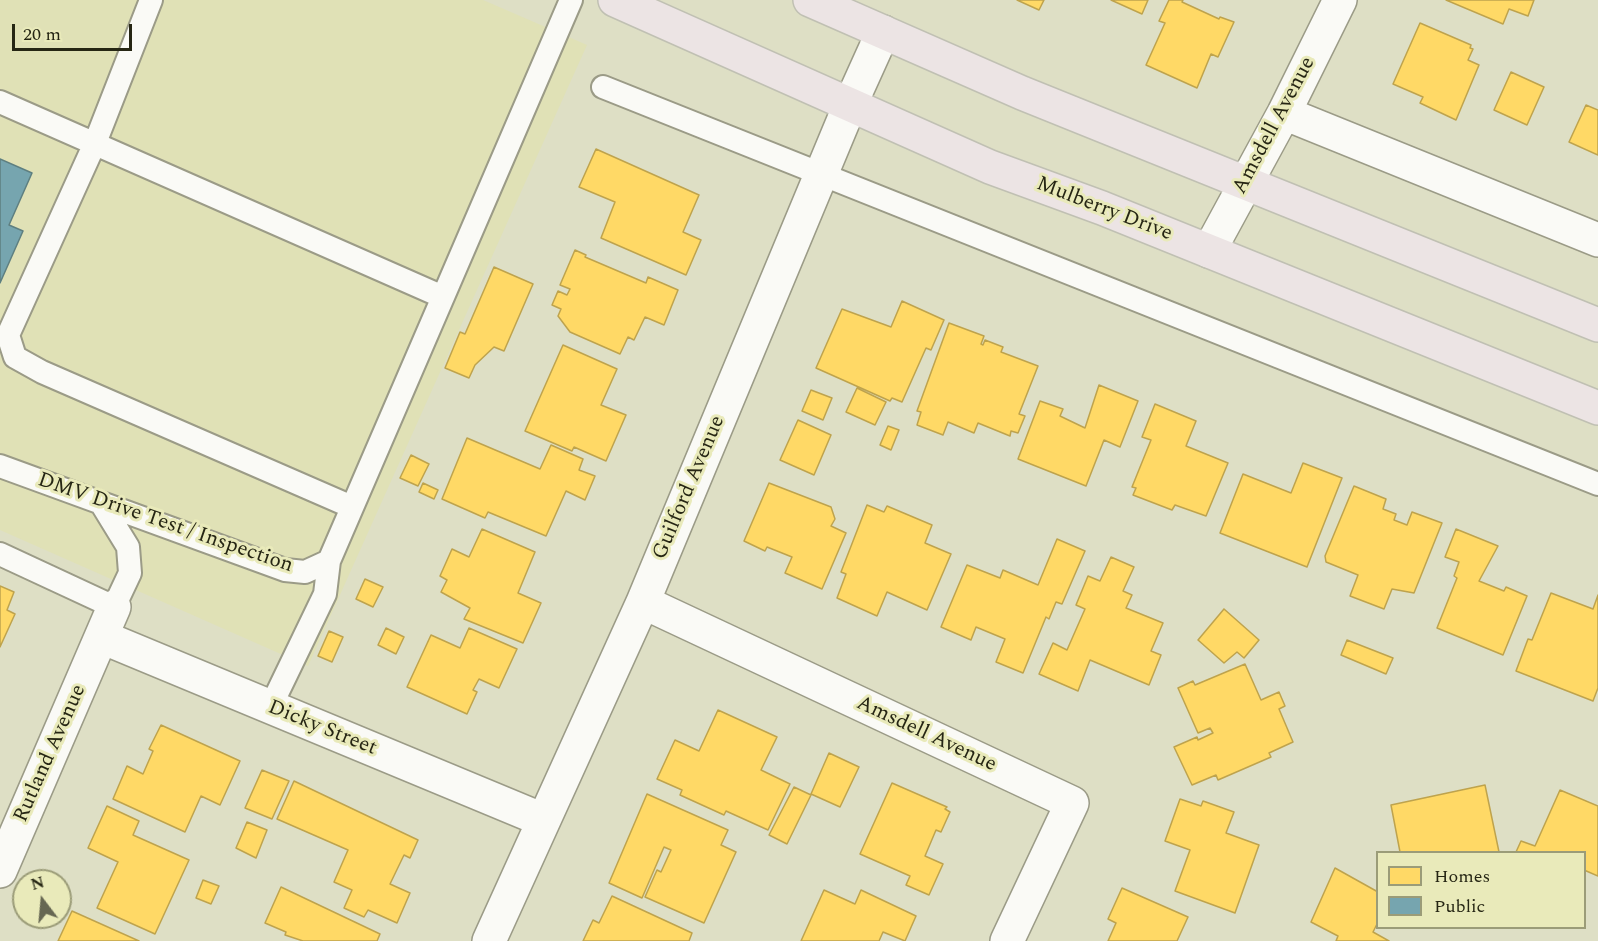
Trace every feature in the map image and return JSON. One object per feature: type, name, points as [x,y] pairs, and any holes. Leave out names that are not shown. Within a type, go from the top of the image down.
[{"type":"main road","name":"Mulberry Drive","points":[[615,0],[990,166],[1209,251],[1598,408]]},
{"type":"main road","points":[[810,0],[1022,93],[1598,325]]},
{"type":"street","name":"Amsdell Avenue","points":[[1209,251],[1284,113],[1340,0]]},
{"type":"street","name":"Guilford Avenue","points":[[489,941],[643,602],[850,105],[883,32]]},
{"type":"street","points":[[1284,113],[1598,240]]},
{"type":"street","name":"Amsdell Avenue","points":[[643,602],[1072,803],[1007,941]]},
{"type":"street","name":"Rutland Avenue","points":[[0,871],[114,607]]},
{"type":"street","name":"Dicky Street","points":[[102,638],[543,820]]},
{"type":"lane","points":[[151,0],[94,143],[8,334],[15,357],[42,372],[352,507]]},
{"type":"lane","points":[[270,708],[325,594],[329,561],[571,0]]},
{"type":"lane","points":[[603,87],[1598,484]]},
{"type":"lane","points":[[0,102],[443,297]]},
{"type":"lane","name":"DMV Drive Test / Inspection","points":[[0,466],[285,570],[305,572],[329,561]]},
{"type":"lane","points":[[0,554],[114,607],[130,573],[128,547],[101,503]]},
{"type":"shaded area","points":[[0,0],[483,0],[587,45],[308,666],[0,530]]},
{"type":"building: Homes","points":[[1017,0],[1044,0],[1039,10]]},
{"type":"building: Homes","points":[[1111,0],[1148,0],[1142,14]]},
{"type":"building: Homes","points":[[1169,0],[1183,0],[1182,2],[1219,19],[1220,17],[1234,22],[1218,57],[1211,54],[1197,88],[1146,65],[1165,23],[1159,21]]},
{"type":"building: Homes","points":[[1446,0],[1534,0],[1528,16],[1509,9],[1503,24]]},
{"type":"building: Homes","points":[[1420,23],[1471,45],[1470,48],[1473,49],[1468,60],[1479,65],[1456,120],[1420,103],[1423,97],[1393,84]]},
{"type":"building: Homes","points":[[1511,72],[1544,87],[1527,125],[1494,110]]},
{"type":"building: Homes","points":[[1586,105],[1598,110],[1598,155],[1569,142]]},
{"type":"building: Homes","points":[[596,149],[699,195],[683,232],[701,240],[686,275],[601,238],[615,202],[579,187]]},
{"type":"building: Homes","points":[[575,250],[586,255],[585,257],[646,283],[648,277],[678,290],[664,325],[645,317],[634,340],[628,337],[620,354],[570,332],[558,316],[561,309],[552,305],[558,291],[567,295],[570,289],[560,285]]},
{"type":"building: Homes","points":[[494,267],[533,284],[504,351],[494,347],[475,365],[469,378],[445,368],[460,332],[465,334]]},
{"type":"building: Homes","points":[[902,301],[944,320],[931,350],[926,348],[902,402],[892,398],[890,401],[816,368],[842,309],[891,327]]},
{"type":"building: Homes","points":[[949,323],[984,336],[981,344],[983,345],[985,340],[1003,347],[1001,352],[1038,366],[1019,414],[1025,416],[1018,433],[1011,431],[1010,436],[978,423],[974,433],[948,422],[943,435],[917,425],[921,412],[917,411]]},
{"type":"building: Homes","points":[[563,345],[617,369],[601,405],[626,415],[606,461],[574,447],[572,451],[525,431]]},
{"type":"building: Homes","points":[[1099,385],[1138,401],[1120,447],[1104,440],[1086,486],[1018,459],[1040,401],[1063,409],[1060,416],[1085,428]]},
{"type":"building: Homes","points":[[857,388],[886,402],[875,425],[846,412]]},
{"type":"building: Homes","points":[[811,390],[832,398],[823,420],[802,411]]},
{"type":"building: Homes","points":[[1155,404],[1196,421],[1186,446],[1228,463],[1206,516],[1175,505],[1172,510],[1133,495],[1136,488],[1132,487],[1151,440],[1142,437]]},
{"type":"building: Homes","points":[[798,420],[831,435],[814,475],[780,460]]},
{"type":"building: Homes","points":[[888,426],[899,430],[891,450],[880,445]]},
{"type":"building: Homes","points":[[467,438],[540,469],[551,445],[583,459],[579,470],[595,476],[585,500],[566,491],[546,536],[488,512],[485,518],[442,499]]},
{"type":"building: Homes","points":[[411,455],[429,464],[418,486],[400,478]]},
{"type":"building: Homes","points":[[1303,463],[1342,478],[1307,567],[1220,533],[1243,474],[1291,493]]},
{"type":"building: Homes","points":[[423,483],[438,490],[434,499],[419,492]]},
{"type":"building: Homes","points":[[769,483],[831,507],[835,519],[831,526],[846,533],[822,589],[785,573],[792,557],[767,547],[765,551],[744,541]]},
{"type":"building: Homes","points":[[1354,486],[1386,499],[1383,509],[1396,514],[1394,520],[1407,525],[1412,512],[1442,523],[1414,593],[1392,589],[1384,609],[1350,596],[1358,575],[1326,562],[1325,556]]},
{"type":"building: Homes","points":[[867,505],[884,512],[887,506],[932,525],[925,543],[951,554],[927,610],[887,592],[877,616],[837,598],[846,574],[841,572]]},
{"type":"building: Homes","points":[[482,529],[535,552],[518,593],[541,603],[523,643],[464,619],[470,608],[441,592],[447,580],[440,576],[452,549],[469,557]]},
{"type":"building: Homes","points":[[1456,529],[1498,546],[1479,581],[1504,591],[1506,587],[1527,596],[1503,655],[1437,628],[1457,578],[1454,576],[1459,562],[1445,557]]},
{"type":"building: Homes","points":[[1057,539],[1085,551],[1062,604],[1056,602],[1049,619],[1046,617],[1023,673],[996,662],[1005,639],[976,627],[971,640],[941,627],[967,565],[1000,578],[1003,570],[1038,585]]},
{"type":"building: Homes","points":[[1111,557],[1134,567],[1123,591],[1132,595],[1126,608],[1163,623],[1151,651],[1161,655],[1149,685],[1090,660],[1078,691],[1039,674],[1053,643],[1067,650],[1085,609],[1076,605],[1088,576],[1100,581]]},
{"type":"building: Homes","points":[[365,579],[383,587],[373,607],[356,599]]},
{"type":"building: Homes","points":[[0,586],[14,592],[7,610],[15,614],[0,647]]},
{"type":"building: Homes","points":[[1551,593],[1593,609],[1598,595],[1598,688],[1593,701],[1516,671],[1528,639],[1532,640]]},
{"type":"building: Homes","points":[[1224,609],[1259,640],[1244,658],[1237,652],[1224,663],[1198,640]]},
{"type":"building: Homes","points":[[386,628],[404,637],[396,654],[378,645]]},
{"type":"building: Homes","points":[[469,628],[517,649],[499,688],[479,679],[473,690],[477,692],[467,714],[407,687],[431,635],[460,648]]},
{"type":"building: Homes","points":[[329,631],[343,637],[332,662],[318,656]]},
{"type":"building: Homes","points":[[1347,640],[1393,658],[1386,674],[1341,655]]},
{"type":"building: Homes","points":[[1245,664],[1261,700],[1279,692],[1285,706],[1279,709],[1293,742],[1269,753],[1271,757],[1218,780],[1216,775],[1192,785],[1174,747],[1213,733],[1210,728],[1198,733],[1178,688],[1193,681],[1195,685]]},
{"type":"building: Homes","points":[[718,710],[777,737],[761,770],[790,784],[768,830],[726,811],[724,815],[680,795],[682,790],[657,779],[675,740],[699,751]]},
{"type":"building: Homes","points":[[161,725],[240,761],[220,805],[201,796],[185,832],[113,799],[127,766],[143,774],[153,751],[149,749]]},
{"type":"building: Homes","points":[[829,753],[859,767],[840,807],[811,794]]},
{"type":"building: Homes","points":[[262,770],[289,781],[272,819],[245,808]]},
{"type":"building: Homes","points":[[294,781],[418,840],[410,858],[404,855],[390,884],[410,893],[397,923],[368,910],[364,917],[344,908],[352,890],[334,882],[348,850],[277,819]]},
{"type":"building: Homes","points":[[892,783],[947,807],[945,809],[950,812],[941,832],[936,830],[925,856],[943,864],[929,895],[906,885],[910,876],[860,854]]},
{"type":"building: Homes","points":[[1485,785],[1499,851],[1400,851],[1391,805]]},
{"type":"building: Homes","points":[[794,787],[811,795],[787,844],[769,835]]},
{"type":"building: Homes","points":[[1560,790],[1598,806],[1598,876],[1586,871],[1586,851],[1516,851],[1521,841],[1535,846]]},
{"type":"building: Homes","points":[[647,794],[728,830],[721,845],[736,852],[704,923],[645,897],[657,870],[661,872],[671,850],[664,847],[642,898],[609,883]]},
{"type":"building: Homes","points":[[1180,799],[1201,806],[1203,801],[1234,812],[1226,833],[1259,845],[1235,913],[1175,891],[1190,850],[1165,841]]},
{"type":"building: Homes","points":[[107,806],[139,821],[133,835],[189,860],[155,934],[97,908],[118,862],[88,848]]},
{"type":"building: Homes","points":[[247,822],[267,830],[256,858],[236,848]]},
{"type":"building: Homes","points":[[1335,868],[1376,891],[1376,926],[1373,932],[1389,941],[1336,941],[1338,936],[1311,922]]},
{"type":"building: Homes","points":[[203,880],[219,886],[211,904],[196,898]]},
{"type":"building: Homes","points":[[281,887],[380,934],[377,941],[303,941],[285,935],[286,932],[265,923]]},
{"type":"building: Homes","points":[[1122,888],[1188,917],[1177,941],[1108,941],[1116,923],[1108,919]]},
{"type":"building: Homes","points":[[824,890],[855,904],[861,890],[916,916],[905,941],[883,932],[879,941],[801,941]]},
{"type":"building: Homes","points":[[612,896],[692,933],[689,941],[583,941],[593,920],[599,923]]},
{"type":"building: Homes","points":[[72,911],[139,941],[58,941],[64,929],[72,929]]},
{"type":"building: Public","points":[[0,159],[32,173],[9,225],[23,231],[0,283]]}]
